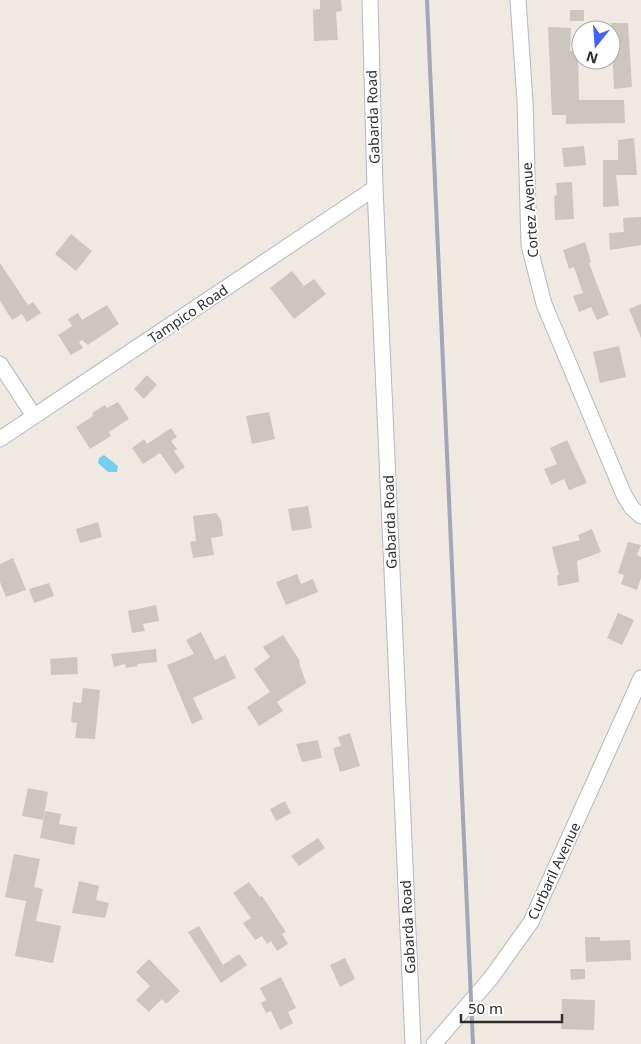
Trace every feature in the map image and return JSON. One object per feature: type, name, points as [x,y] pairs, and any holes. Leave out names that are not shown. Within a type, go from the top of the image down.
[{"type":"street","name":"Gabarda Road","points":[[370,0],[375,188],[413,1044]]},
{"type":"street","name":"Cortez Avenue","points":[[518,0],[525,101],[529,245],[536,279],[544,304],[624,496],[632,508],[641,516]]},
{"type":"street","name":"Tampico Road","points":[[0,439],[375,188]]},
{"type":"street","points":[[0,364],[34,416]]},
{"type":"street","name":"Curbaril Avenue","points":[[434,1044],[486,985],[531,922],[641,680]]},
{"type":"water","points":[[104,455],[118,466],[117,472],[108,472],[98,463],[99,458]]},
{"type":"building","points":[[320,0],[341,0],[342,11],[336,12],[338,40],[314,41],[313,10],[320,9]]},
{"type":"building","points":[[570,10],[584,10],[584,20],[570,21]]},
{"type":"building","points":[[621,23],[628,23],[632,87],[614,89],[613,70],[621,70]]},
{"type":"building","points":[[548,27],[571,28],[571,70],[578,70],[579,100],[624,100],[625,123],[566,124],[566,115],[552,115]]},
{"type":"building","points":[[634,138],[637,175],[616,175],[619,206],[603,207],[603,160],[618,160],[618,140]]},
{"type":"building","points":[[584,146],[586,165],[564,167],[562,148]]},
{"type":"building","points":[[572,182],[574,219],[555,220],[554,196],[557,195],[556,183]]},
{"type":"building","points":[[641,217],[641,245],[610,250],[609,233],[624,232],[623,218]]},
{"type":"building","points":[[71,234],[92,251],[76,271],[55,254]]},
{"type":"building","points":[[585,242],[591,262],[589,263],[609,315],[597,320],[591,307],[579,312],[573,296],[583,293],[574,267],[569,269],[563,250]]},
{"type":"building","points":[[0,263],[28,305],[33,302],[41,313],[27,322],[22,314],[12,320],[0,301]]},
{"type":"building","points":[[292,271],[304,286],[314,279],[326,294],[294,319],[270,288]]},
{"type":"building","points":[[641,304],[641,338],[629,309]]},
{"type":"building","points":[[107,305],[119,324],[88,345],[82,340],[79,342],[83,348],[71,355],[58,335],[72,326],[68,319],[78,313],[82,320]]},
{"type":"building","points":[[619,346],[626,377],[600,383],[593,352]]},
{"type":"building","points":[[147,375],[157,385],[144,399],[134,389]]},
{"type":"building","points":[[118,402],[129,419],[109,432],[111,436],[90,449],[76,427],[93,416],[92,413],[105,405],[107,408]]},
{"type":"building","points":[[269,412],[275,439],[252,444],[246,416]]},
{"type":"building","points":[[171,428],[177,437],[171,441],[177,449],[174,451],[185,467],[175,474],[160,453],[143,464],[132,448],[144,439],[147,444]]},
{"type":"building","points":[[567,440],[587,483],[569,490],[564,479],[551,485],[544,469],[557,464],[550,448]]},
{"type":"building","points":[[308,506],[312,528],[292,531],[288,509]]},
{"type":"building","points":[[216,513],[221,520],[223,536],[211,538],[214,555],[193,558],[190,542],[196,541],[193,516]]},
{"type":"building","points":[[98,522],[102,537],[80,543],[76,529]]},
{"type":"building","points":[[592,529],[601,552],[577,561],[579,582],[558,586],[557,575],[559,575],[552,547],[580,540],[578,535]]},
{"type":"building","points":[[628,542],[641,545],[637,555],[641,557],[641,578],[637,590],[621,584],[624,575],[618,573]]},
{"type":"building","points":[[13,558],[26,590],[6,597],[0,582],[0,564]]},
{"type":"building","points":[[297,574],[301,584],[313,579],[318,592],[286,605],[276,582]]},
{"type":"building","points":[[49,583],[54,596],[34,603],[29,589]]},
{"type":"building","points":[[156,605],[159,621],[143,624],[145,631],[132,633],[128,611]]},
{"type":"building","points":[[618,613],[634,620],[622,645],[607,638]]},
{"type":"building","points":[[201,632],[215,660],[225,655],[236,678],[193,698],[203,719],[192,724],[167,665],[194,654],[186,640]]},
{"type":"building","points":[[283,635],[300,661],[306,683],[277,702],[283,711],[259,726],[247,707],[270,692],[254,669],[270,657],[263,647]]},
{"type":"building","points":[[156,649],[157,662],[137,664],[138,666],[126,668],[125,664],[114,667],[111,654]]},
{"type":"building","points":[[77,657],[78,674],[51,675],[50,659]]},
{"type":"building","points":[[83,688],[100,690],[95,739],[75,738],[77,723],[71,722],[73,702],[81,703]]},
{"type":"building","points":[[350,733],[360,766],[340,772],[333,748],[341,746],[338,737]]},
{"type":"building","points":[[318,740],[322,758],[302,762],[296,744]]},
{"type":"building","points":[[28,788],[48,792],[43,820],[22,816]]},
{"type":"building","points":[[285,801],[291,813],[276,821],[270,809]]},
{"type":"building","points":[[45,811],[61,814],[59,824],[77,827],[74,845],[40,838]]},
{"type":"building","points":[[318,838],[325,848],[299,866],[291,856]]},
{"type":"building","points":[[14,854],[40,859],[34,887],[43,889],[36,921],[61,926],[53,963],[15,956],[26,901],[5,897]]},
{"type":"building","points":[[79,881],[99,886],[96,900],[109,903],[105,918],[72,913]]},
{"type":"building","points":[[249,882],[260,897],[262,896],[286,932],[282,934],[288,944],[277,951],[271,941],[267,944],[262,936],[255,940],[243,923],[251,918],[233,893]]},
{"type":"building","points":[[199,926],[223,965],[239,954],[247,965],[221,983],[188,932]]},
{"type":"building","points":[[585,937],[600,937],[600,941],[630,940],[631,960],[586,962]]},
{"type":"building","points":[[345,958],[355,979],[340,987],[330,965]]},
{"type":"building","points":[[149,959],[180,991],[166,1004],[162,999],[149,1012],[136,1000],[150,986],[136,972]]},
{"type":"building","points":[[570,969],[585,969],[585,979],[571,980]]},
{"type":"building","points":[[281,977],[296,1008],[288,1012],[293,1023],[280,1030],[271,1011],[266,1013],[261,1003],[266,1000],[260,988]]},
{"type":"building","points":[[562,999],[595,1000],[594,1030],[561,1029]]},
{"type":"railway","points":[[427,0],[473,1044]]}]
